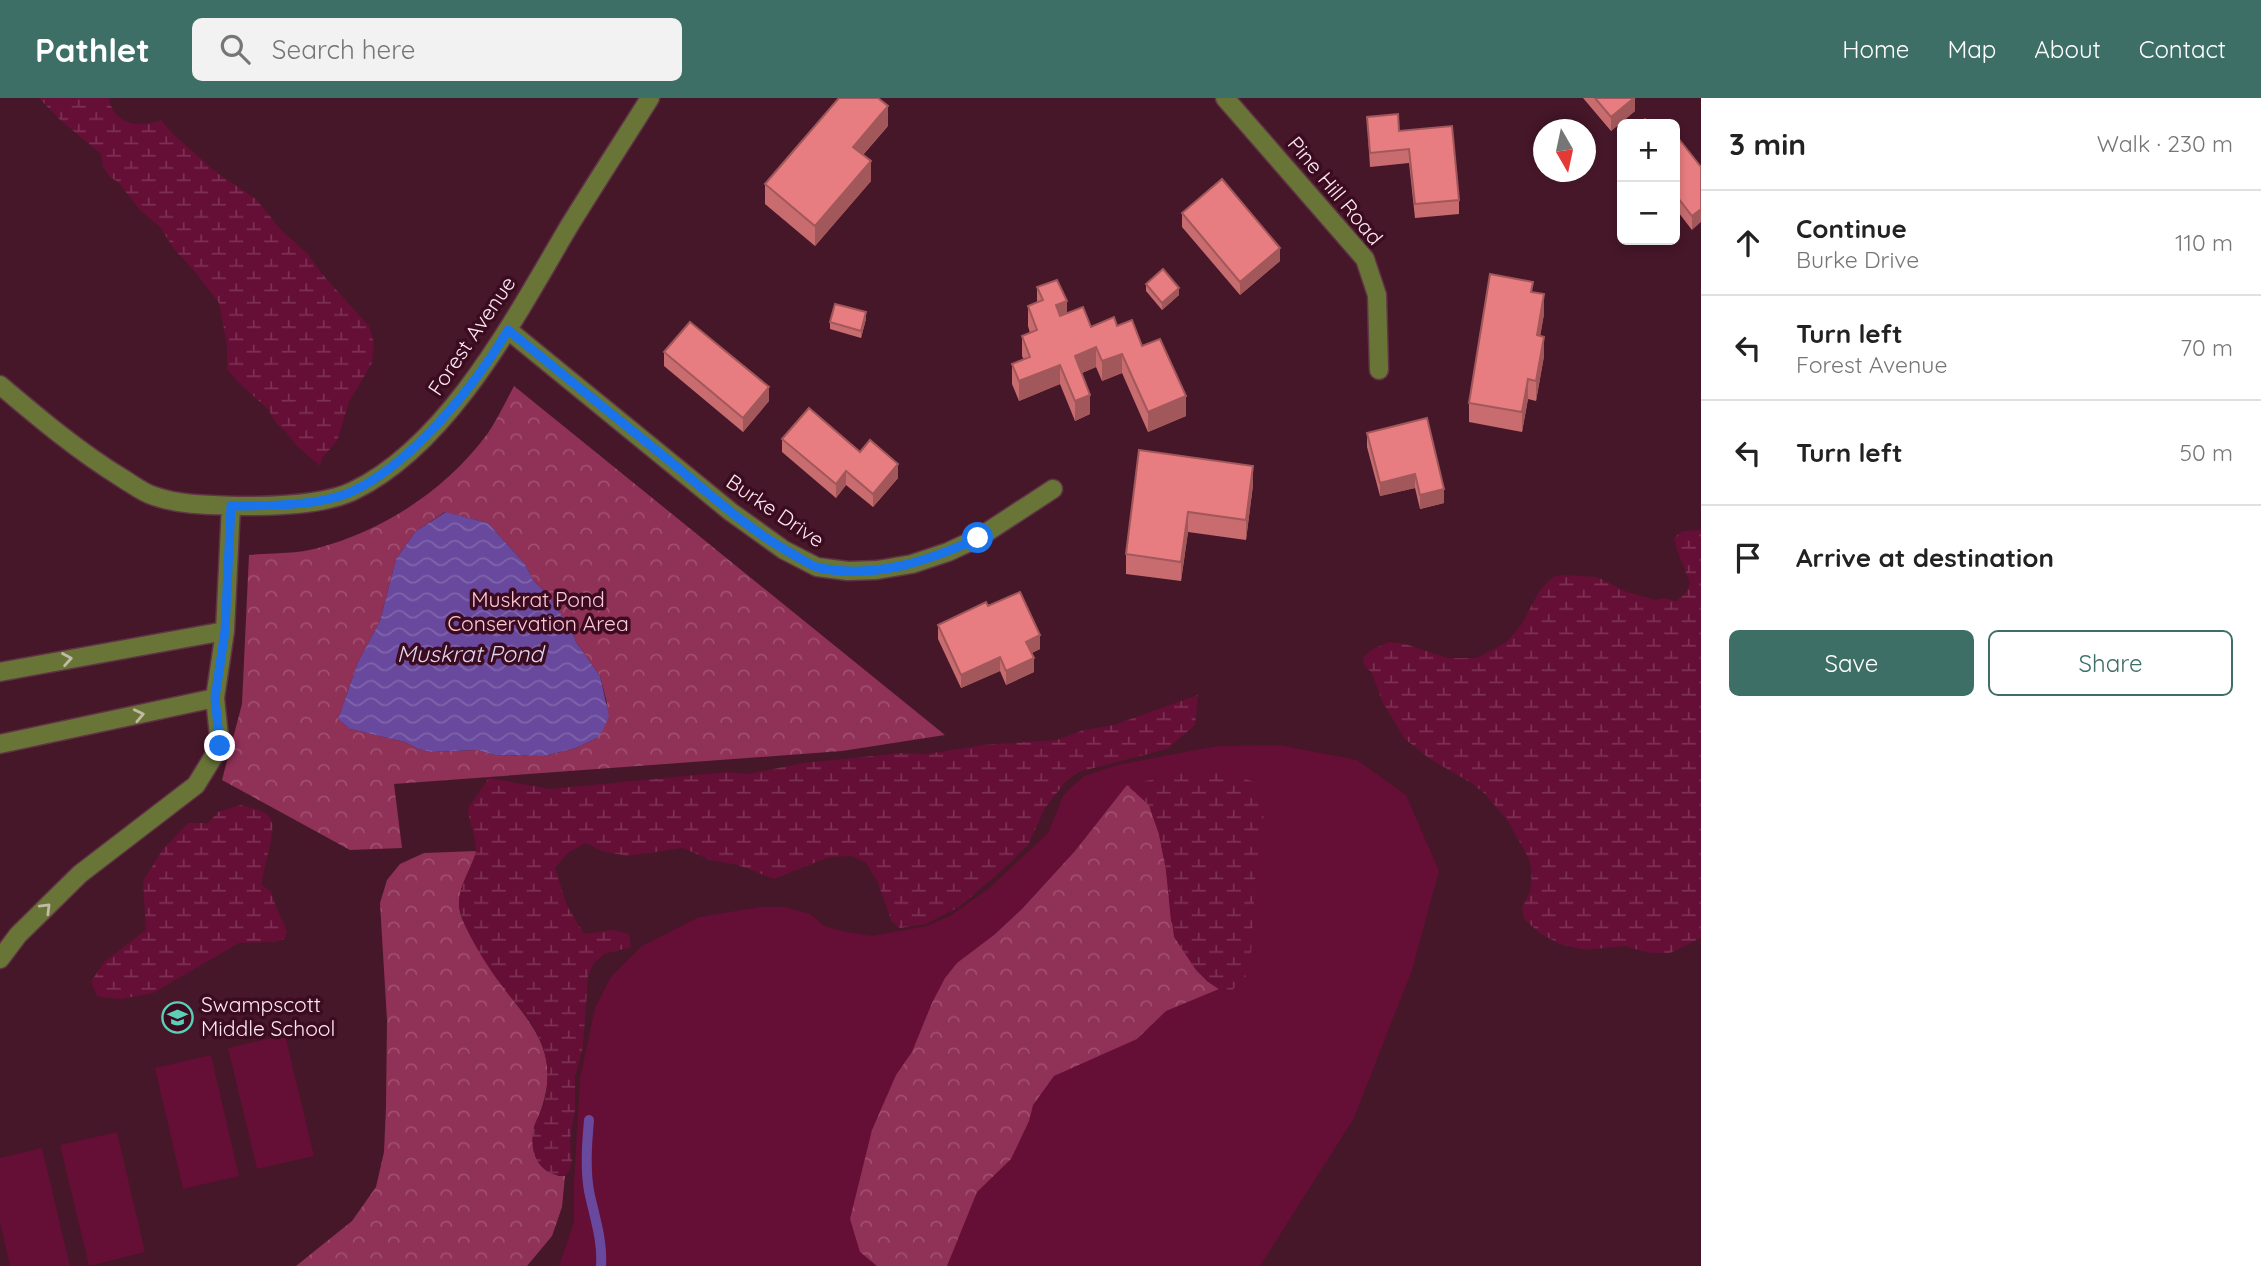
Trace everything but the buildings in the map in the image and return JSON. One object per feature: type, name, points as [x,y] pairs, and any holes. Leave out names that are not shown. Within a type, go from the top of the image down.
[{"type":"street","name":"Forest Avenue","points":[[0,385],[54,430],[106,468],[153,496],[190,503],[272,506],[352,492],[380,474],[438,424],[479,372],[508,330],[650,98]]},
{"type":"street","name":"Pine Hill Road","points":[[1225,98],[1366,259],[1377,295],[1379,370]]},
{"type":"street","name":"Burke Drive","points":[[508,330],[731,512],[784,550],[817,567],[848,571],[877,570],[912,564],[978,538],[1053,489]]},
{"type":"street","points":[[0,959],[18,935],[80,874],[196,785],[220,746],[215,698],[225,631],[231,506]]},
{"type":"street","points":[[0,671],[225,631]]},
{"type":"street","points":[[0,744],[215,698]]},
{"type":"green space","points":[[39,98],[109,98],[116,114],[128,122],[144,124],[161,120],[217,173],[256,199],[282,231],[308,254],[322,274],[369,326],[374,343],[372,363],[349,402],[337,441],[322,458],[320,466],[296,445],[276,423],[268,409],[227,369],[227,345],[219,303],[174,249],[160,227],[140,210],[118,182],[110,177],[103,167],[101,154],[59,119]]},
{"type":"green space","name":"Muskrat Pond Conservation Area","points":[[514,386],[945,735],[842,751],[394,784],[402,848],[350,850],[222,780],[242,704],[249,555],[318,548],[367,530],[413,505],[454,472],[472,453],[492,427]],"holes":[[[445,512],[488,523],[525,564],[533,580],[569,625],[576,642],[600,676],[607,703],[597,738],[576,748],[544,756],[495,755],[477,750],[431,752],[405,742],[350,729],[338,719],[358,662],[380,621],[396,559],[416,531]]]},
{"type":"green space","points":[[1701,530],[1701,938],[1670,953],[1650,953],[1624,946],[1585,950],[1560,944],[1541,934],[1524,919],[1522,908],[1530,892],[1532,872],[1529,859],[1508,821],[1484,793],[1430,759],[1404,738],[1382,701],[1372,673],[1364,665],[1363,658],[1371,650],[1389,642],[1405,644],[1448,658],[1477,658],[1507,642],[1521,625],[1540,590],[1553,577],[1562,575],[1597,577],[1627,592],[1655,600],[1663,598],[1676,601],[1686,593],[1690,583],[1674,538],[1682,531]]},
{"type":"green space","points":[[1198,695],[1195,725],[1167,749],[1078,772],[1065,782],[1045,808],[1028,845],[959,907],[926,924],[900,928],[892,922],[878,883],[866,863],[851,856],[829,857],[774,879],[738,865],[710,860],[683,848],[627,856],[602,851],[586,843],[569,852],[555,868],[567,906],[584,934],[613,930],[629,934],[631,947],[604,954],[594,963],[588,976],[583,1047],[575,1077],[570,1170],[565,1176],[556,1175],[548,1172],[537,1160],[533,1136],[544,1103],[548,1079],[543,1047],[533,1026],[475,945],[463,921],[459,903],[461,889],[476,850],[468,808],[489,778],[550,789],[727,772],[748,774],[804,763],[902,753],[927,754],[983,745],[1057,740],[1084,730],[1114,725]]},
{"type":"green space","points":[[1279,745],[1357,760],[1406,795],[1439,871],[1412,970],[1354,1118],[1260,1266],[559,1266],[574,1222],[580,1078],[595,1008],[611,977],[642,946],[699,917],[760,907],[784,907],[810,914],[823,925],[841,931],[871,936],[927,926],[950,916],[987,890],[1048,833],[1064,794],[1084,776],[1117,765],[1217,746]]},
{"type":"green space","points":[[1188,772],[1230,773],[1254,782],[1263,801],[1264,829],[1256,864],[1251,956],[1245,979],[1232,990],[1219,989],[1207,981],[1196,970],[1174,937],[1159,834],[1149,805],[1127,785]]},
{"type":"green space","points":[[1127,785],[1149,805],[1159,834],[1171,921],[1207,981],[1219,989],[1166,1011],[1137,1039],[1054,1076],[1033,1105],[1029,1121],[1011,1159],[977,1192],[947,1266],[877,1266],[860,1252],[850,1219],[872,1130],[896,1075],[912,1052],[932,1003],[945,978],[957,963],[994,935],[1022,909],[1075,851]]},
{"type":"green space","points":[[241,805],[262,811],[271,819],[272,832],[262,885],[271,891],[287,932],[284,939],[275,942],[239,943],[153,993],[121,999],[98,997],[91,982],[104,962],[146,930],[143,881],[163,849],[188,823],[208,823],[218,812]]},
{"type":"green space","points":[[477,851],[463,885],[459,907],[470,935],[504,988],[526,1016],[542,1046],[546,1060],[546,1091],[534,1128],[558,1176],[565,1176],[562,1207],[552,1236],[527,1266],[296,1266],[352,1221],[376,1187],[384,1152],[386,1107],[387,1020],[380,903],[387,880],[400,864],[424,853]]},
{"type":"green space","points":[[285,1035],[314,1156],[257,1169],[228,1048]]},
{"type":"green space","points":[[211,1055],[239,1176],[183,1189],[155,1068]]},
{"type":"green space","points":[[117,1132],[145,1252],[89,1266],[60,1145]]},
{"type":"green space","points":[[42,1148],[70,1266],[10,1266],[0,1222],[0,1158]]},
{"type":"water","name":"Muskrat Pond","points":[[446,512],[488,523],[525,564],[533,580],[569,625],[576,642],[600,676],[609,716],[597,738],[576,748],[544,756],[495,755],[477,750],[431,752],[405,742],[350,729],[338,719],[358,662],[380,621],[396,559],[416,531]]},
{"type":"waterway","points":[[589,1120],[588,1182],[599,1238],[601,1266]]},
{"type":"place","name":"Swampscott Middle School","points":[[178,1017]]},
{"type":"route","points":[[220,746],[215,698],[225,631],[231,506],[272,506],[352,492],[411,450],[438,424],[508,330],[731,512],[784,550],[817,567],[848,571],[877,570],[912,564],[978,538]]}]
